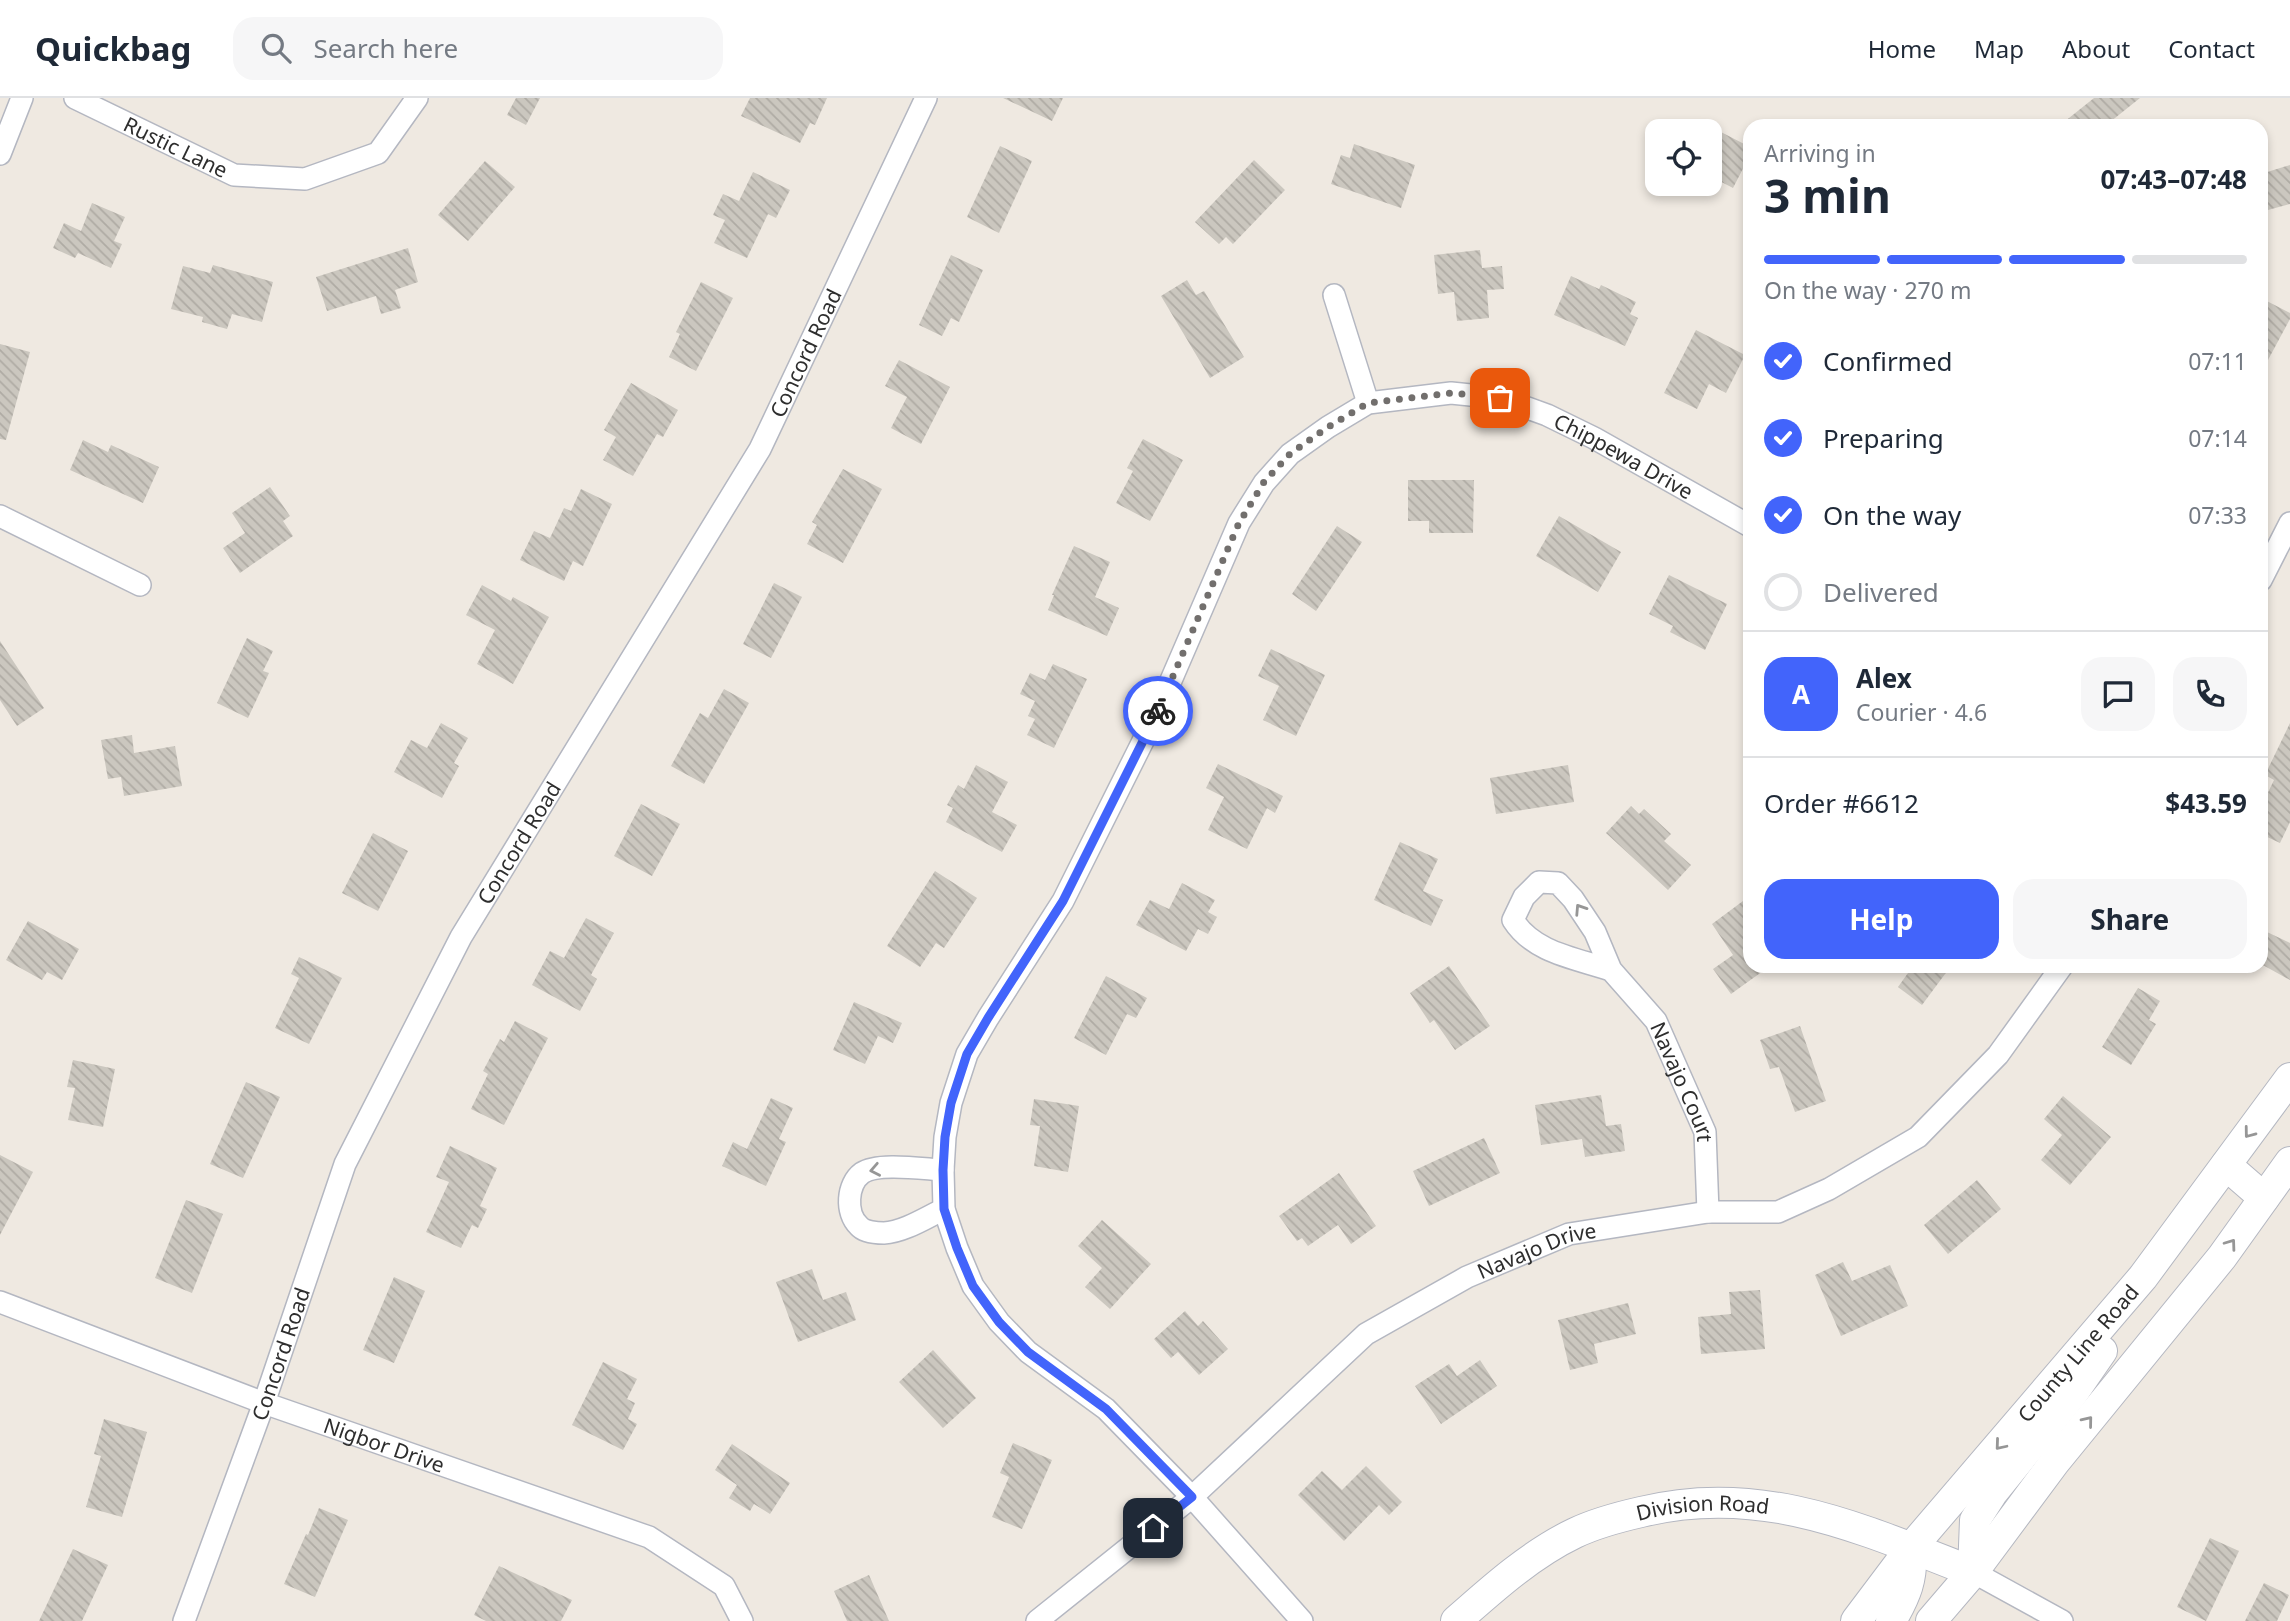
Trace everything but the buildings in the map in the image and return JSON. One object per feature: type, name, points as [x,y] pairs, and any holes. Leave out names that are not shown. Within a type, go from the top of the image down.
[{"type":"main road","name":"County Line Road","points":[[1856,1621],[1911,1548],[2143,1277],[2290,1079]]},
{"type":"main road","points":[[1931,1621],[1973,1572],[2054,1463],[2222,1257],[2290,1162]]},
{"type":"main road","points":[[2226,1165],[2264,1198]]},
{"type":"main road","points":[[1973,1572],[1975,1520],[1993,1492],[2073,1393],[2105,1346],[2143,1277]]},
{"type":"main road","name":"Division Road","points":[[1456,1621],[1527,1563],[1575,1533],[1619,1517],[1674,1504],[1713,1501],[1786,1508],[1866,1530],[1973,1572]]},
{"type":"main road","points":[[1891,1621],[1906,1593],[1913,1571],[1911,1548]]},
{"type":"street","points":[[0,154],[22,98]]},
{"type":"street","name":"Rustic Lane","points":[[75,98],[234,175],[305,179],[379,153],[417,98]]},
{"type":"street","name":"Concord Road","points":[[184,1621],[264,1403],[345,1164],[461,937],[760,449],[926,98]]},
{"type":"street","points":[[1334,295],[1368,403]]},
{"type":"street","name":"Chippewa Drive","points":[[1302,1621],[1192,1497],[1106,1409],[1028,1352],[999,1322],[973,1286],[944,1209],[945,1137],[951,1103],[967,1054],[1063,901],[1156,715],[1239,523],[1264,482],[1290,454],[1328,427],[1368,403],[1451,393],[1500,398],[1583,432],[1743,522]]},
{"type":"street","points":[[0,516],[141,585]]},
{"type":"street","points":[[2268,566],[2290,523]]},
{"type":"street","name":"Navajo Court","points":[[1611,970],[1539,947],[1520,932],[1513,920],[1524,897],[1539,882],[1559,883],[1573,899],[1595,932],[1611,970],[1656,1021],[1705,1132],[1709,1212]]},
{"type":"street","name":"Navajo Drive","points":[[1037,1621],[1192,1497],[1366,1334],[1467,1277],[1569,1234],[1709,1212],[1779,1212],[1829,1189],[1918,1137],[1998,1055],[2057,973]]},
{"type":"street","points":[[943,1170],[877,1168],[863,1173],[851,1186],[849,1204],[859,1226],[871,1232],[886,1233],[944,1209]]},
{"type":"street","name":"Nigbor Drive","points":[[0,1302],[264,1403],[649,1537],[724,1586],[742,1621]]},
{"type":"street","points":[[1973,1572],[2062,1621]]},
{"type":"way so far","points":[[1158,711],[1239,523],[1264,482],[1290,454],[1368,403],[1451,393],[1500,398]]},
{"type":"route","points":[[1153,1528],[1192,1497],[1106,1409],[1028,1352],[999,1322],[973,1286],[957,1248],[944,1209],[943,1170],[951,1103],[967,1054],[1063,901],[1158,711]]}]
